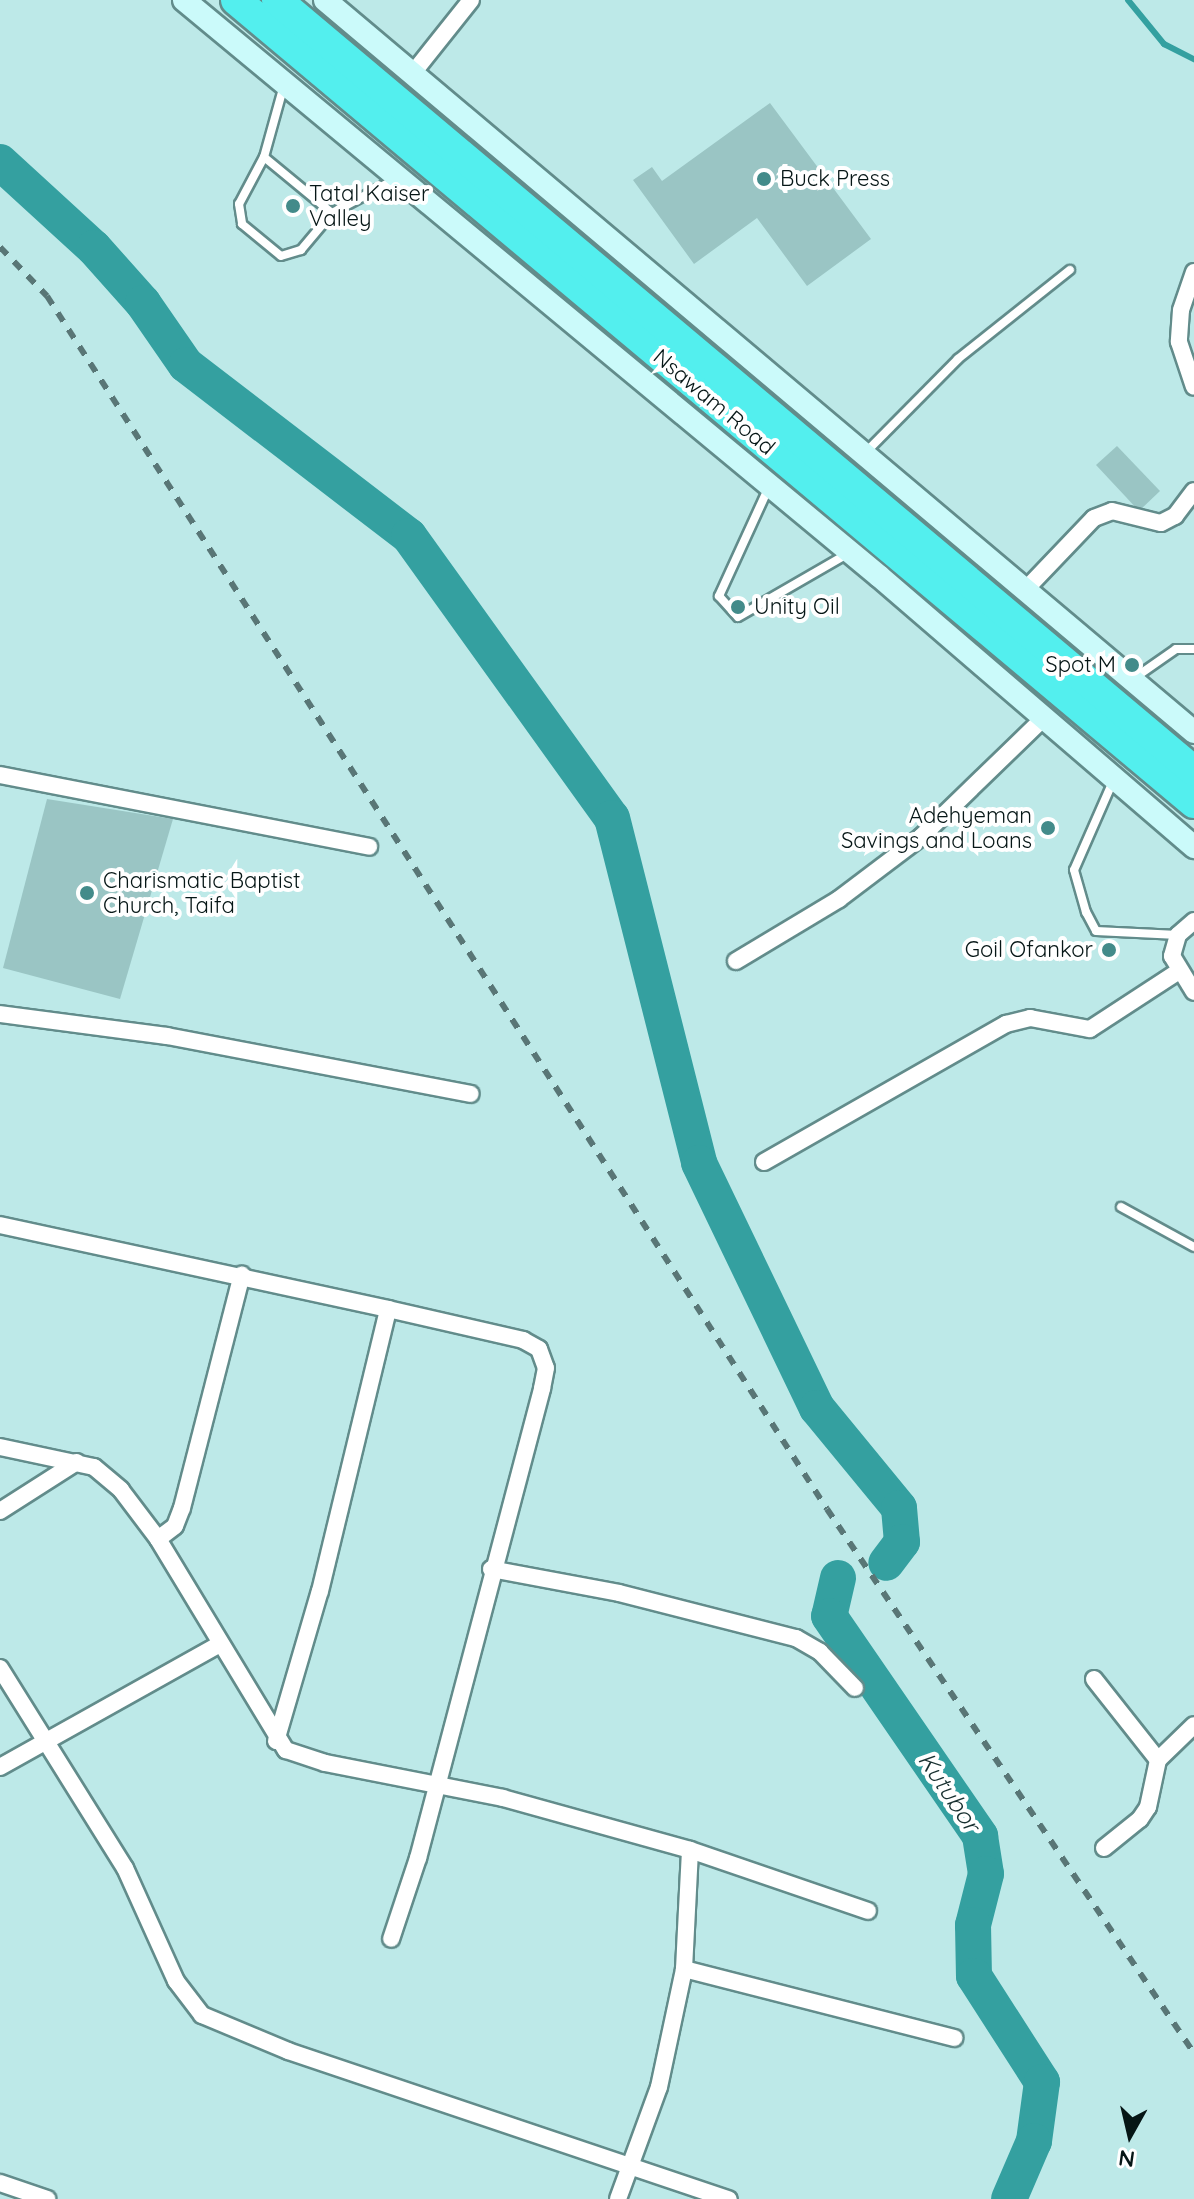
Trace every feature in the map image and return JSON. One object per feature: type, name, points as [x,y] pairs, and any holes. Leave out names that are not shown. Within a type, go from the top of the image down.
[{"type":"highway","name":"Nsawam Road","points":[[236,0],[1194,803]]},
{"type":"highway","name":"Nsawam Road","points":[[277,0],[1194,771]]},
{"type":"main road","points":[[184,0],[850,552],[1194,847]]},
{"type":"main road","points":[[325,0],[1028,587],[1194,732]]},
{"type":"street","points":[[413,73],[471,0]]},
{"type":"street","points":[[1194,272],[1181,310],[1179,342],[1194,387]]},
{"type":"street","points":[[1028,587],[1094,518],[1112,511],[1161,523],[1175,516],[1194,491]]},
{"type":"street","points":[[736,961],[839,899],[912,845],[1045,717]]},
{"type":"street","points":[[0,775],[369,847]]},
{"type":"street","points":[[1194,921],[1178,935],[1172,956],[1194,992]]},
{"type":"street","points":[[764,1162],[1006,1024],[1030,1018],[1090,1029],[1179,971]]},
{"type":"street","points":[[0,1014],[167,1036],[471,1094]]},
{"type":"street","points":[[0,1225],[242,1275],[523,1340],[542,1357],[542,1389],[491,1569],[437,1784],[391,1939]]},
{"type":"street","points":[[158,1539],[175,1526],[182,1508],[242,1275]]},
{"type":"street","points":[[276,1741],[320,1591],[388,1309]]},
{"type":"street","points":[[0,1447],[77,1462],[105,1473],[158,1539],[276,1741],[306,1759],[437,1784],[690,1850],[868,1911]]},
{"type":"street","points":[[0,1511],[77,1462]]},
{"type":"street","points":[[491,1569],[619,1593],[796,1638],[820,1652],[855,1688]]},
{"type":"street","points":[[0,1767],[42,1740],[218,1645]]},
{"type":"street","points":[[0,1668],[42,1740],[125,1868],[176,1981],[202,2015],[288,2051],[729,2199]]},
{"type":"street","points":[[1094,1679],[1158,1760]]},
{"type":"street","points":[[1104,1848],[1148,1807],[1158,1760],[1194,1725]]},
{"type":"street","points":[[618,2199],[633,2166],[659,2087],[684,1969],[690,1850]]},
{"type":"street","points":[[684,1969],[954,2038]]},
{"type":"street","points":[[0,2183],[47,2199]]},
{"type":"lane","points":[[285,84],[264,157],[239,204],[242,224],[281,256],[301,250],[332,213],[398,178]]},
{"type":"lane","points":[[264,157],[332,213]]},
{"type":"lane","points":[[864,453],[958,359],[1070,270]]},
{"type":"lane","points":[[770,485],[719,596],[738,617],[850,552]]},
{"type":"lane","points":[[1133,679],[1176,649],[1193,646]]},
{"type":"lane","points":[[1114,777],[1074,870],[1086,912],[1096,931],[1178,935]]},
{"type":"lane","points":[[1121,1207],[1194,1247]]},
{"type":"building","points":[[770,103],[871,239],[807,286],[757,218],[694,264],[633,180],[652,167],[662,181]]},
{"type":"building","points":[[1117,446],[1160,491],[1139,511],[1096,465]]},
{"type":"building","name":"Charismatic Baptist Church, Taifa","points":[[47,799],[173,819],[120,999],[3,968]]},
{"type":"waterway","points":[[1128,0],[1164,44],[1194,59]]},
{"type":"waterway","points":[[0,162],[94,248],[143,303],[186,365],[409,536],[612,818],[699,1163],[817,1408],[899,1508],[902,1542],[886,1563]]},
{"type":"waterway","name":"Kutubor","points":[[838,1578],[829,1616],[980,1836],[986,1874],[973,1925],[974,1976],[1042,2082],[1034,2141],[1009,2199]]},
{"type":"railway","points":[[0,247],[47,296],[827,1509],[1194,2053]]},
{"type":"place","name":"Buck Press","points":[[764,179]]},
{"type":"place","name":"Tatal Kaiser Valley","points":[[293,206]]},
{"type":"place","name":"Unity Oil","points":[[738,607]]},
{"type":"place","name":"Spot M","points":[[1132,665]]},
{"type":"place","name":"Adehyeman Savings and Loans","points":[[1048,828]]},
{"type":"place","name":"Charismatic Baptist Church, Taifa","points":[[87,893]]},
{"type":"place","name":"Goil Ofankor","points":[[1109,950]]}]
